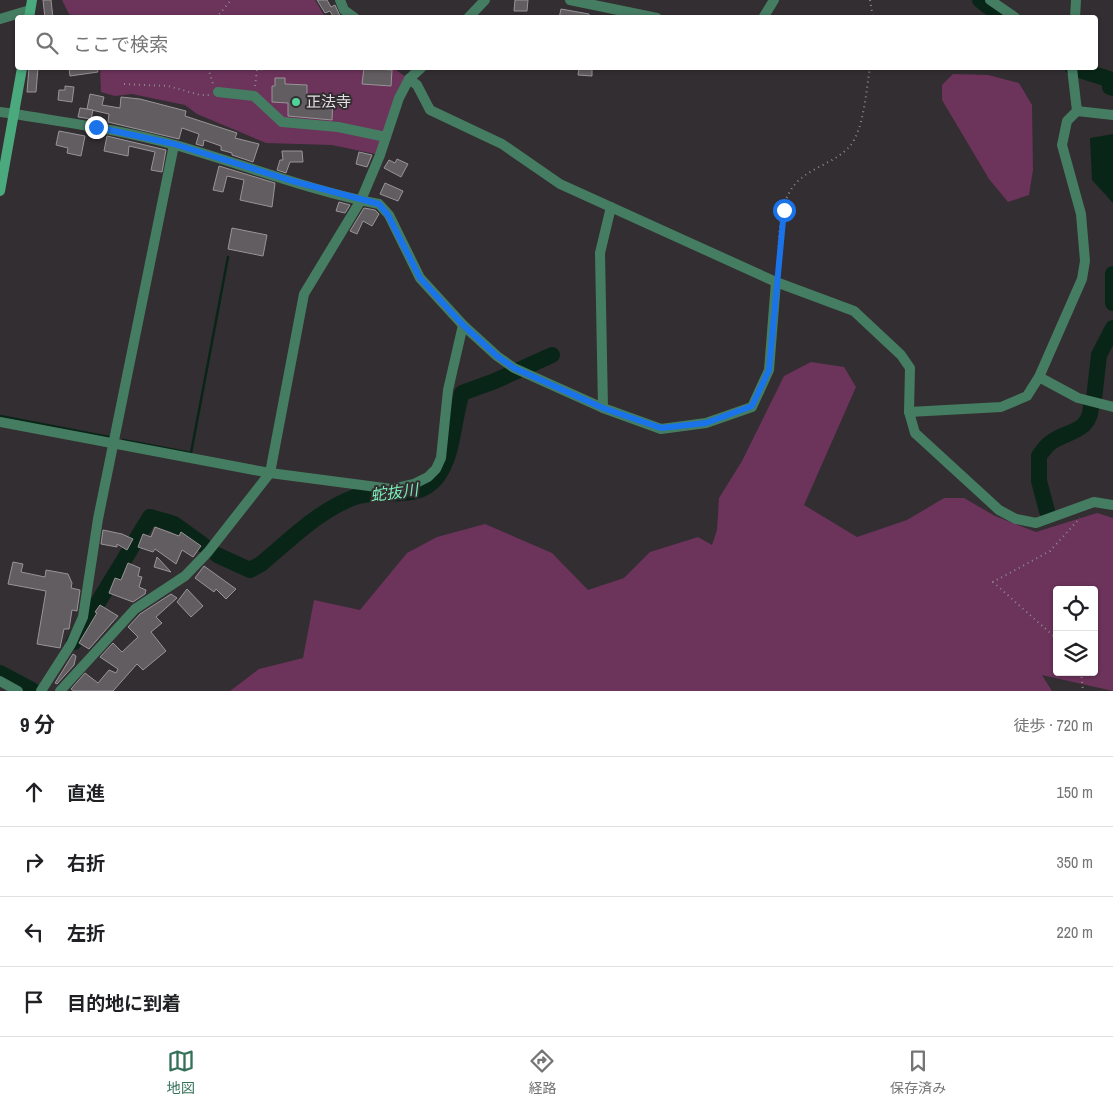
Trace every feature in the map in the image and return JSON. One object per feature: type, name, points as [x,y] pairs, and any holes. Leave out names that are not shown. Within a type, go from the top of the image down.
[{"type":"main road","points":[[0,191],[22,70]]},
{"type":"street","points":[[340,0],[344,10],[351,15]]},
{"type":"street","points":[[471,15],[485,0]]},
{"type":"street","points":[[570,0],[642,15]]},
{"type":"street","points":[[765,15],[774,0]]},
{"type":"street","points":[[990,0],[1012,15]]},
{"type":"street","points":[[1075,15],[1076,0]]},
{"type":"street","points":[[0,19],[31,9]]},
{"type":"street","points":[[1071,70],[1077,112]]},
{"type":"street","points":[[60,691],[135,609],[185,576],[208,552],[270,473],[304,294],[361,200],[386,137],[392,116],[415,72]]},
{"type":"street","points":[[415,72],[417,85],[430,110],[502,144],[560,184],[776,282],[854,311],[901,356],[910,368],[909,412],[915,433],[977,492],[999,510],[1016,519],[1036,523],[1094,502],[1113,505]]},
{"type":"street","points":[[218,92],[254,96],[282,122],[338,127],[386,137]]},
{"type":"street","points":[[0,112],[96,127],[174,144],[379,204],[388,215],[420,278],[463,325],[497,356],[514,368],[603,408],[661,428],[706,423],[752,406],[769,370],[776,282]]},
{"type":"street","points":[[909,412],[1000,406],[1027,396],[1039,377],[1082,279],[1085,261],[1081,214],[1062,145],[1067,121],[1077,112],[1113,115]]},
{"type":"street","points":[[41,691],[71,644],[83,617],[90,566],[174,144]]},
{"type":"street","points":[[603,408],[600,253],[611,207]]},
{"type":"street","points":[[0,422],[270,473],[392,489],[414,484],[428,477],[436,469],[441,458],[448,390],[463,325]]},
{"type":"street","points":[[1039,377],[1078,398],[1113,408]]},
{"type":"street","points":[[0,681],[18,691]]},
{"type":"path","points":[[218,15],[231,0]]},
{"type":"path","points":[[870,0],[872,15]]},
{"type":"path","points":[[124,84],[168,86],[208,96],[218,92],[210,79],[208,70]]},
{"type":"path","points":[[254,96],[256,70],[269,70]]},
{"type":"path","points":[[776,282],[784,210],[788,193],[803,176],[848,148],[858,134],[870,70]]},
{"type":"path","points":[[1053,635],[993,582],[1050,551],[1082,516]]},
{"type":"path","points":[[1082,676],[1083,691]]},
{"type":"shaded area","points":[[62,0],[315,0],[324,15],[71,15]]},
{"type":"shaded area","points":[[100,70],[396,70],[409,79],[380,155],[332,145],[266,143],[197,114],[185,105],[132,94],[115,96],[101,92]]},
{"type":"shaded area","points":[[953,74],[988,75],[1019,83],[1032,105],[1033,170],[1029,195],[1008,202],[989,179],[942,100],[942,85]]},
{"type":"shaded area","points":[[1113,134],[1113,203],[1092,180],[1090,138]]},
{"type":"shaded area","points":[[811,362],[844,367],[856,387],[804,505],[857,537],[907,520],[944,498],[964,498],[995,516],[1036,532],[1097,513],[1113,518],[1113,691],[1042,675],[1052,691],[230,691],[259,669],[303,658],[314,600],[360,610],[407,553],[437,537],[485,524],[552,553],[588,590],[624,578],[650,552],[698,537],[712,545],[717,530],[719,498],[742,461],[784,376]]},
{"type":"building","points":[[43,0],[51,0],[53,15],[45,15]]},
{"type":"building","points":[[317,0],[327,0],[331,7],[335,5],[340,15],[332,15],[330,11],[325,13]]},
{"type":"building","points":[[515,0],[528,0],[527,11],[514,11]]},
{"type":"building","points":[[561,9],[589,14],[589,15],[560,15]]},
{"type":"building","points":[[29,70],[38,70],[36,92],[27,92]]},
{"type":"building","points":[[69,70],[98,70],[98,72],[70,76]]},
{"type":"building","points":[[364,70],[392,70],[391,86],[362,84]]},
{"type":"building","points":[[579,70],[592,70],[592,76],[578,75]]},
{"type":"building","name":"正法寺","points":[[275,78],[285,78],[285,84],[307,85],[307,96],[333,97],[332,120],[288,116],[288,103],[272,102],[272,86],[275,86]]},
{"type":"building","points":[[65,86],[74,87],[72,102],[58,100],[59,90],[65,90]]},
{"type":"building","points":[[90,94],[104,97],[102,105],[120,108],[121,97],[140,99],[186,111],[185,116],[237,133],[235,138],[259,144],[253,162],[232,155],[232,153],[221,150],[221,146],[204,140],[203,146],[196,144],[199,134],[182,128],[179,139],[108,122],[109,114],[87,109]]},
{"type":"building","points":[[80,108],[93,110],[91,119],[78,117]]},
{"type":"building","points":[[59,131],[85,136],[81,156],[67,153],[68,148],[56,145]]},
{"type":"building","points":[[107,136],[166,150],[162,172],[151,170],[155,152],[129,146],[128,156],[104,151]]},
{"type":"building","points":[[282,151],[302,151],[303,162],[290,162],[286,173],[277,170],[280,160],[283,160]]},
{"type":"building","points":[[359,152],[372,155],[367,167],[356,164]]},
{"type":"building","points":[[397,159],[408,164],[401,177],[384,168],[389,160],[395,163]]},
{"type":"building","points":[[219,166],[275,183],[272,207],[240,200],[244,180],[227,176],[223,192],[213,190]]},
{"type":"building","points":[[385,183],[403,191],[398,201],[380,194]]},
{"type":"building","points":[[339,202],[350,205],[345,213],[336,211]]},
{"type":"building","points":[[364,208],[375,210],[379,214],[372,226],[363,221],[357,234],[350,231]]},
{"type":"building","points":[[232,228],[267,235],[263,256],[228,249]]},
{"type":"building","points":[[155,527],[179,536],[181,532],[201,546],[193,557],[182,550],[176,564],[155,549],[153,552],[138,547],[143,534],[151,537]]},
{"type":"building","points":[[103,530],[122,534],[133,539],[127,550],[117,544],[117,547],[101,544]]},
{"type":"building","points":[[157,557],[171,572],[154,567]]},
{"type":"building","points":[[13,562],[23,564],[21,572],[45,577],[46,570],[68,574],[72,583],[71,588],[80,590],[77,611],[72,610],[69,629],[64,629],[60,648],[37,644],[46,591],[8,584]]},
{"type":"building","points":[[128,563],[140,568],[138,576],[142,577],[139,587],[146,590],[145,594],[133,602],[109,593],[115,578],[121,580]]},
{"type":"building","points":[[204,566],[236,589],[226,599],[216,589],[214,592],[195,578]]},
{"type":"building","points":[[187,589],[203,606],[191,617],[177,602]]},
{"type":"building","points":[[171,594],[177,598],[156,617],[162,623],[151,632],[166,651],[143,670],[137,664],[113,691],[74,691],[71,689],[85,673],[98,683],[109,670],[116,673],[118,669],[100,657],[113,643],[122,652],[138,637],[128,627],[140,614]]},
{"type":"building","points":[[100,605],[118,616],[89,649],[79,643]]},
{"type":"building","points":[[73,654],[76,656],[74,665],[57,684],[55,683]]},
{"type":"waterway","points":[[980,0],[999,15]]},
{"type":"waterway","points":[[1080,70],[1109,79],[1110,87],[1113,88]]},
{"type":"waterway","points":[[123,440],[191,453],[228,257]]},
{"type":"waterway","points":[[1113,274],[1113,303]]},
{"type":"waterway","points":[[1094,399],[1099,355],[1113,328]]},
{"type":"waterway","name":"蛇抜川","points":[[217,555],[250,570],[261,564],[317,518],[342,503],[355,497],[409,492],[420,490],[429,485],[437,477],[447,458],[462,393],[495,381],[552,355]]},
{"type":"waterway","points":[[1047,511],[1039,481],[1039,456],[1050,443],[1083,426],[1090,414],[1091,405]]},
{"type":"waterway","points":[[0,416],[109,437]]},
{"type":"waterway","name":"蛇抜川","points":[[74,642],[150,517],[174,524],[203,545]]},
{"type":"waterway","name":"蛇抜川","points":[[0,673],[32,690]]},
{"type":"place","name":"正法寺","points":[[296,102]]},
{"type":"route","points":[[96,127],[174,144],[289,180],[379,204],[388,215],[420,278],[463,325],[497,356],[514,368],[603,408],[661,428],[706,423],[752,406],[769,370],[784,210]]}]
